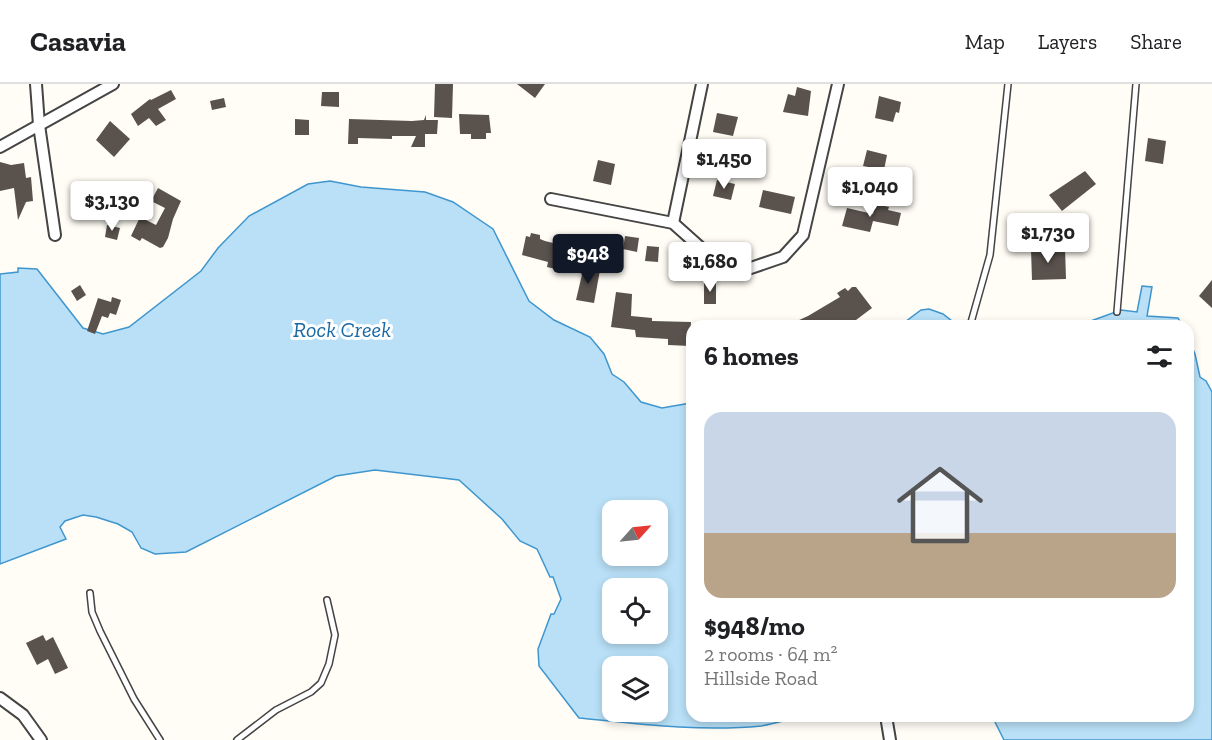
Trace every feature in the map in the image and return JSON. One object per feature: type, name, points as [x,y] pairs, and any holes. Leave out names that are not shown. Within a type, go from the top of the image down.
[{"type":"street","points":[[36,84],[39,125],[55,235]]},
{"type":"street","points":[[0,147],[113,84]]},
{"type":"street","points":[[673,223],[702,84]]},
{"type":"street","points":[[551,199],[673,223],[720,265],[745,270],[783,257],[803,234],[838,84]]},
{"type":"street","points":[[0,698],[23,715],[41,740]]},
{"type":"street","points":[[887,722],[890,740]]},
{"type":"lane","points":[[972,320],[990,255],[1008,84]]},
{"type":"lane","points":[[1117,312],[1136,84]]},
{"type":"lane","points":[[90,593],[92,612],[100,631],[134,699],[160,740]]},
{"type":"lane","points":[[237,740],[276,710],[311,692],[321,683],[329,664],[335,635],[327,600]]},
{"type":"water","name":"Rock Creek","points":[[330,181],[361,187],[425,192],[453,202],[493,229],[529,301],[554,320],[590,337],[604,354],[612,374],[624,382],[641,402],[662,408],[686,404],[686,722],[781,722],[761,726],[716,728],[624,722],[668,722],[668,656],[602,656],[602,720],[579,718],[539,666],[538,649],[551,614],[554,614],[561,599],[553,577],[550,577],[537,549],[520,541],[502,519],[459,480],[375,470],[336,476],[186,552],[155,554],[141,548],[132,532],[118,524],[83,515],[65,521],[60,527],[66,539],[0,564],[0,274],[18,272],[18,268],[37,269],[83,328],[103,334],[129,327],[201,271],[218,248],[249,216],[308,184]]},
{"type":"water","points":[[1142,286],[1152,287],[1147,316],[1178,318],[1179,320],[1094,320],[1121,310],[1137,312]]},
{"type":"water","points":[[929,309],[943,314],[951,320],[908,320],[921,310]]},
{"type":"water","points":[[1194,352],[1200,377],[1206,381],[1212,392],[1212,740],[1004,740],[995,722],[1194,722]]},
{"type":"building","points":[[435,84],[453,84],[452,118],[434,117]]},
{"type":"building","points":[[517,84],[545,84],[535,98]]},
{"type":"building","points":[[797,87],[811,91],[808,116],[783,112],[788,94],[795,96]]},
{"type":"building","points":[[171,90],[176,99],[158,109],[166,120],[156,126],[149,118],[138,126],[131,114],[150,99]]},
{"type":"building","points":[[322,92],[339,92],[339,107],[321,106]]},
{"type":"building","points":[[879,96],[901,102],[899,113],[896,112],[893,122],[875,118]]},
{"type":"building","points":[[224,98],[226,107],[212,110],[210,101]]},
{"type":"building","points":[[717,113],[738,117],[733,136],[713,132]]},
{"type":"building","points":[[459,114],[489,115],[491,133],[486,133],[486,139],[471,139],[471,134],[460,134]]},
{"type":"building","points":[[426,115],[426,120],[438,120],[437,134],[425,134],[425,147],[411,147],[416,136],[392,136],[392,139],[358,138],[358,144],[348,144],[349,119],[412,121],[424,120]]},
{"type":"building","points":[[295,119],[309,120],[309,135],[295,135]]},
{"type":"building","points":[[110,121],[130,139],[114,157],[96,140]]},
{"type":"building","points":[[1148,138],[1166,141],[1163,164],[1145,161]]},
{"type":"building","points":[[867,150],[887,155],[884,170],[863,166]]},
{"type":"building","points":[[598,160],[615,164],[611,185],[593,181]]},
{"type":"building","points":[[0,162],[11,165],[24,163],[26,178],[31,177],[33,201],[26,202],[18,220],[14,188],[0,191]]},
{"type":"building","points":[[1085,171],[1096,184],[1062,211],[1049,195]]},
{"type":"building","points":[[717,180],[735,184],[731,200],[713,196]]},
{"type":"building","points":[[158,188],[181,201],[168,238],[160,248],[142,238],[140,241],[131,236],[140,217],[156,225],[165,208],[151,201]]},
{"type":"building","points":[[763,190],[795,197],[791,214],[759,207]]},
{"type":"building","points":[[875,204],[901,213],[898,226],[873,221],[870,232],[842,226],[847,208],[873,214]]},
{"type":"building","points":[[107,225],[120,228],[117,240],[105,237]]},
{"type":"building","points":[[531,233],[540,235],[540,239],[545,241],[565,246],[560,270],[547,267],[548,262],[522,255],[526,236],[530,237]]},
{"type":"building","points":[[625,236],[639,238],[637,252],[623,249]]},
{"type":"building","points":[[602,245],[616,247],[614,268],[599,266]]},
{"type":"building","points":[[647,246],[659,247],[658,262],[645,261]]},
{"type":"building","points":[[1065,248],[1066,279],[1032,280],[1031,249]]},
{"type":"building","points":[[584,266],[600,270],[594,303],[576,300]]},
{"type":"building","points":[[1212,280],[1212,308],[1199,296]]},
{"type":"building","points":[[716,282],[716,304],[704,304],[704,283]]},
{"type":"building","points":[[80,285],[86,295],[77,301],[71,291]]},
{"type":"building","points":[[856,287],[872,308],[856,320],[799,320],[840,297],[837,293],[845,288],[848,291]]},
{"type":"building","points":[[616,292],[632,294],[631,316],[652,318],[652,321],[686,322],[686,346],[668,345],[668,339],[636,337],[635,330],[611,327]]},
{"type":"building","points":[[112,297],[121,300],[116,315],[110,313],[108,318],[102,316],[95,334],[87,331],[98,298],[111,302]]},
{"type":"building","points":[[43,635],[46,641],[53,637],[68,668],[55,674],[48,659],[37,665],[26,643]]}]
